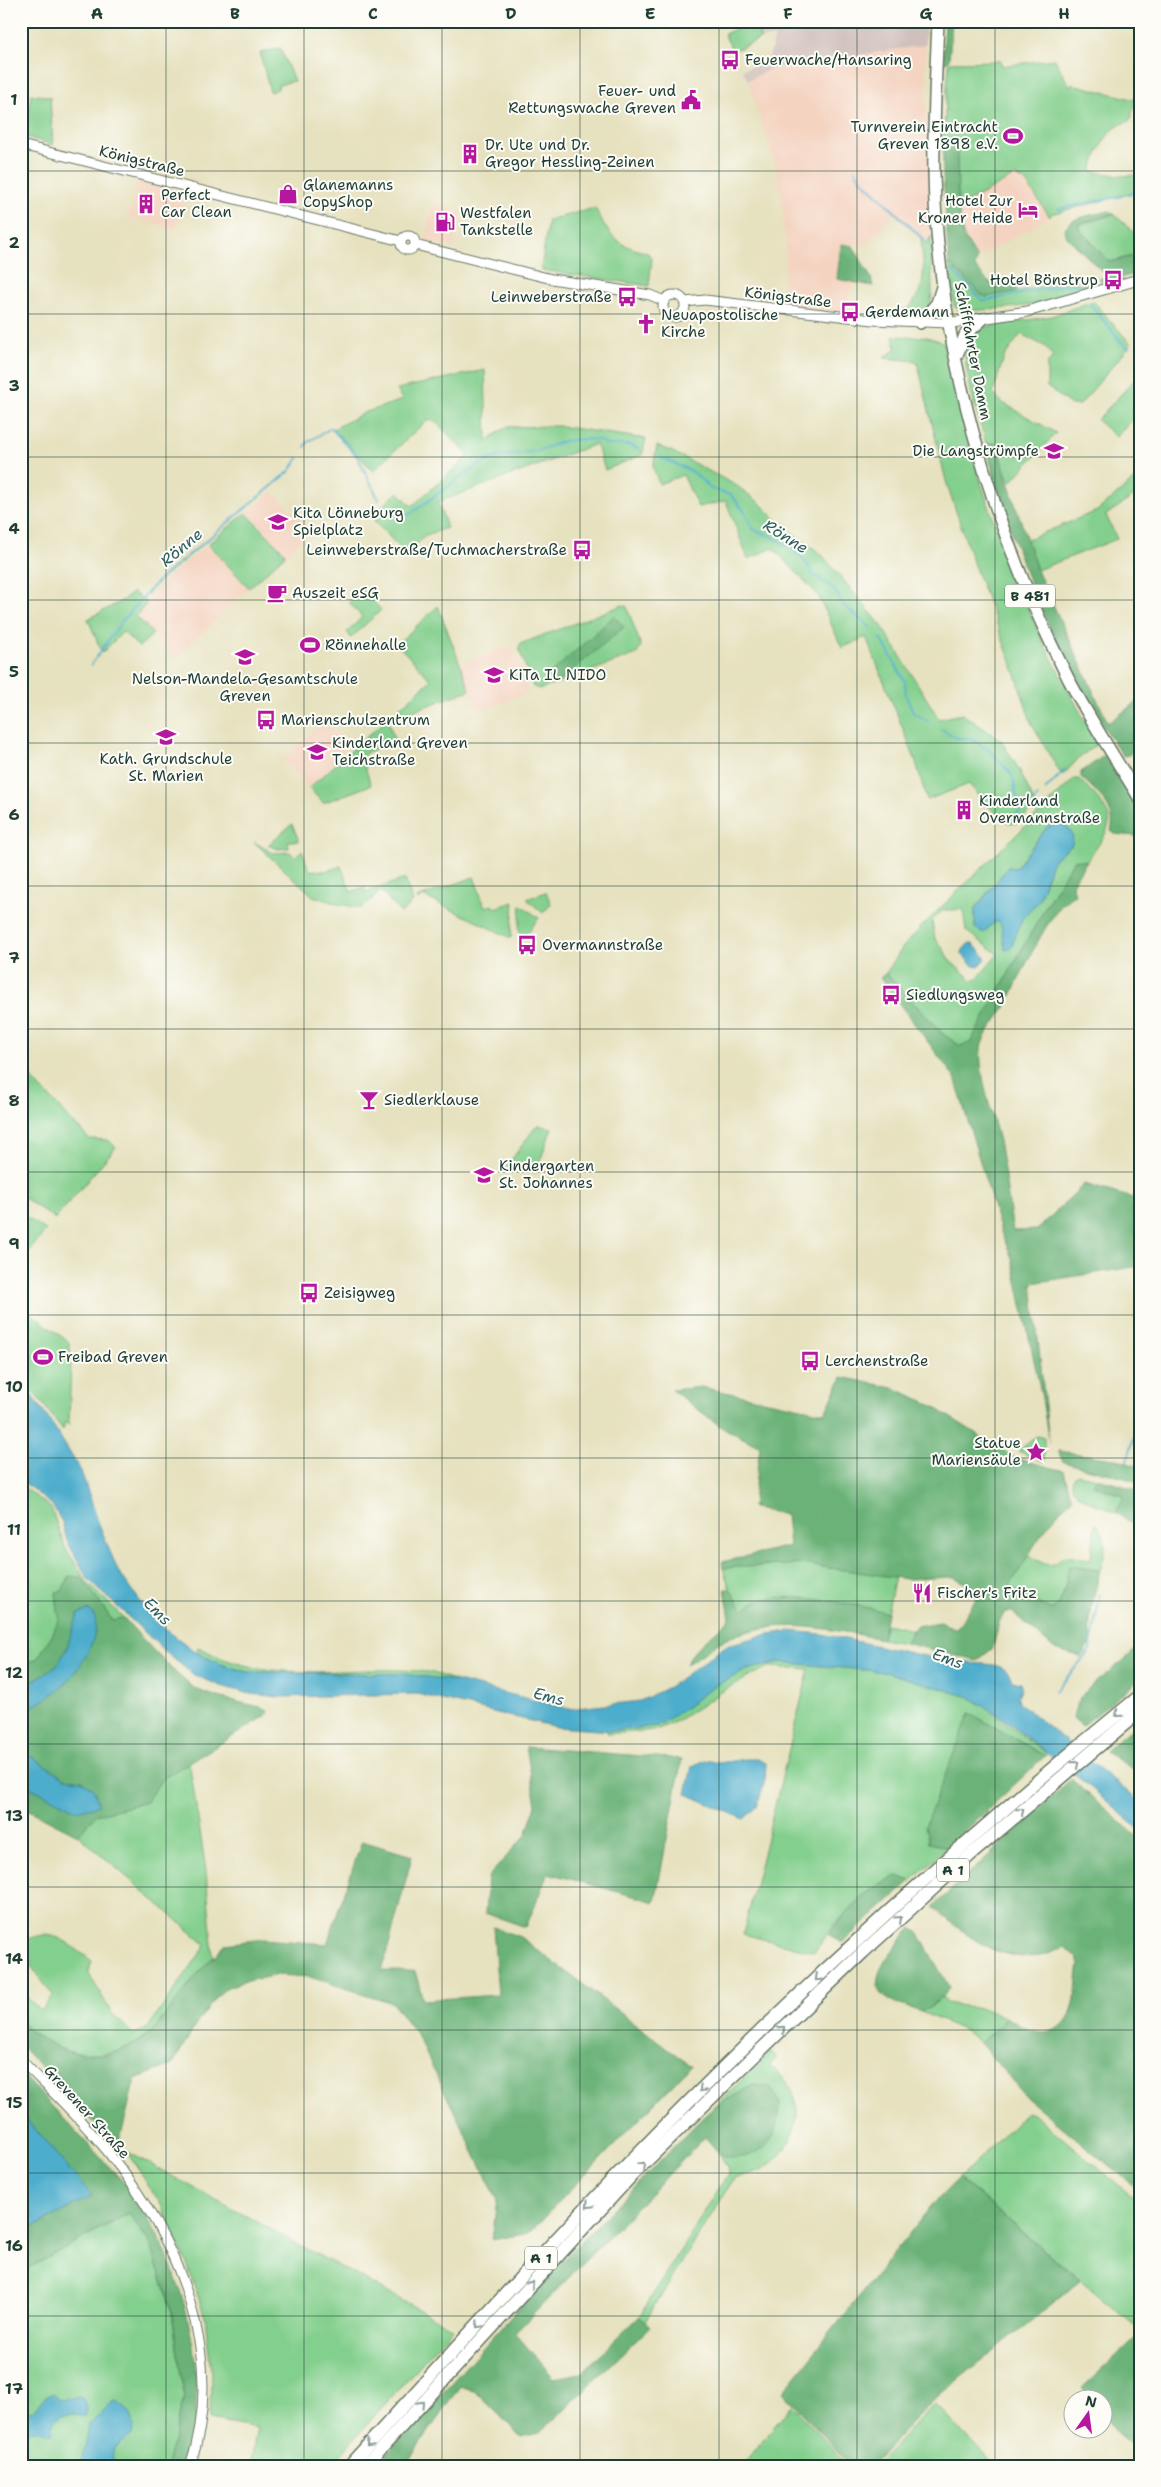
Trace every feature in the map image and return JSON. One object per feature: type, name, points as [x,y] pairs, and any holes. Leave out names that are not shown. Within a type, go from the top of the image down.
[{"type":"highway","name":"A 1","points":[[349,2466],[623,2168],[742,2059],[858,1948],[1041,1785],[1102,1734],[1140,1696]]},
{"type":"highway","name":"A 1","points":[[1102,1734],[1140,1711]]},
{"type":"highway","name":"A 1","points":[[365,2466],[632,2175],[742,2059]]},
{"type":"main road","name":"Schifffahrter Damm","points":[[938,21],[934,175],[943,283],[956,357],[990,491],[1017,565],[1046,633],[1096,726],[1140,799]]},
{"type":"main road","points":[[949,323],[982,319],[1051,305],[1140,279]]},
{"type":"main road","name":"B 481","points":[[920,323],[938,303],[943,283]]},
{"type":"main road","points":[[956,357],[965,335],[982,319]]},
{"type":"street","name":"Königstraße","points":[[21,145],[401,241],[404,237],[409,236],[414,239],[415,245],[552,279],[650,294],[664,301],[675,295],[685,302],[705,300],[847,318],[949,323]]},
{"type":"street","points":[[664,301],[664,310],[667,315],[673,318],[682,314],[686,308],[685,302]]},
{"type":"street","name":"Grevener Straße","points":[[21,2060],[95,2137],[114,2160],[148,2207],[177,2265],[198,2327],[202,2358],[202,2406],[197,2440],[190,2466]]},
{"type":"shaded area","points":[[757,21],[926,21],[925,45],[773,68],[748,80],[742,70],[768,60],[775,37],[760,39]]},
{"type":"shaded area","points":[[925,45],[931,236],[927,244],[894,213],[865,246],[841,244],[837,279],[852,282],[847,314],[782,306],[786,243],[780,191],[774,160],[748,80],[773,68]]},
{"type":"shaded area","points":[[1015,176],[1025,181],[1050,217],[977,258],[963,235],[958,207]]},
{"type":"shaded area","points":[[137,181],[181,193],[180,197],[184,198],[176,229],[128,217]]},
{"type":"shaded area","points":[[431,204],[462,212],[453,248],[428,241],[426,238]]},
{"type":"shaded area","name":"Kita Lönneburg Spielplatz","points":[[272,491],[310,530],[287,554],[247,513]]},
{"type":"shaded area","points":[[208,544],[249,588],[176,658],[136,616],[171,575]]},
{"type":"shaded area","name":"KiTa IL NIDO","points":[[506,647],[511,648],[515,652],[527,686],[527,692],[484,710],[481,704],[475,706],[460,664]]},
{"type":"shaded area","name":"Kinderland Greven Teichstraße","points":[[324,721],[349,745],[309,788],[283,759]]},
{"type":"green space","points":[[748,21],[757,21],[760,39],[733,51],[724,34],[749,24]]},
{"type":"green space","points":[[945,21],[952,21],[949,60],[943,64]]},
{"type":"green space","points":[[280,48],[294,81],[278,85],[278,89],[270,92],[260,53]]},
{"type":"green space","name":"Turnverein Eintracht Greven 1898 e.V.","points":[[1055,59],[1069,86],[1072,84],[1136,100],[1130,121],[1115,128],[1104,140],[1091,171],[1120,176],[1140,175],[1140,191],[1051,214],[1050,217],[1025,181],[1015,176],[958,207],[957,138],[943,141],[949,62],[1001,61],[1002,66]]},
{"type":"green space","points":[[31,94],[50,97],[53,145],[26,137]]},
{"type":"green space","points":[[957,138],[958,207],[963,235],[977,258],[975,267],[988,282],[1009,279],[1018,291],[986,297],[949,264],[943,174],[943,141]]},
{"type":"green space","points":[[595,208],[605,226],[615,238],[628,247],[648,253],[652,258],[649,286],[541,270],[548,220]]},
{"type":"green space","points":[[1109,211],[1114,214],[1078,224],[1079,229],[1110,262],[1140,254],[1140,273],[1103,282],[1099,279],[1107,276],[1065,235],[1065,229],[1068,224],[1081,218]]},
{"type":"green space","points":[[1114,214],[1140,238],[1140,254],[1110,262],[1079,229],[1078,225]]},
{"type":"green space","points":[[931,236],[932,296],[929,307],[918,315],[905,319],[882,317],[884,311],[908,309],[915,300],[922,284],[923,276],[921,238],[927,244]]},
{"type":"green space","points":[[841,244],[853,246],[871,278],[873,286],[837,279]]},
{"type":"green space","points":[[949,264],[981,295],[986,297],[1073,280],[1080,284],[1089,281],[1088,287],[1064,298],[1009,308],[962,311],[954,306]]},
{"type":"green space","points":[[1094,302],[1131,344],[1080,405],[1071,405],[1047,387],[1047,365],[1053,356],[1046,347],[1021,334],[1004,357],[993,393],[1003,403],[1056,433],[1010,483],[995,443],[986,443],[975,407],[966,363],[965,351],[968,339],[985,327],[1052,316]]},
{"type":"green space","points":[[893,336],[927,337],[943,342],[979,477],[1002,544],[1044,643],[1097,744],[1080,757],[1062,776],[1031,722],[1015,672],[973,562],[946,481],[917,361],[884,358],[896,348]]},
{"type":"green space","points":[[485,370],[487,441],[506,427],[559,426],[646,439],[642,455],[605,470],[596,444],[438,502],[447,528],[426,535],[411,550],[402,550],[375,522],[375,513],[398,492],[412,506],[469,456],[435,421],[430,420],[425,422],[373,471],[333,429],[366,412],[402,400],[397,389]]},
{"type":"green space","points":[[1140,374],[1140,412],[1116,437],[1097,420]]},
{"type":"green space","points":[[986,443],[995,443],[1037,570],[1108,723],[1140,700],[1140,742],[1129,755],[1123,756],[1100,720],[1058,645],[1040,606],[1009,526]]},
{"type":"green space","points":[[657,446],[671,451],[737,486],[760,503],[779,523],[821,554],[882,626],[939,719],[962,714],[1000,739],[1020,771],[1035,804],[1019,822],[1011,823],[998,815],[969,784],[927,800],[915,759],[866,637],[842,648],[818,595],[773,548],[748,559],[726,501],[698,507],[683,475],[659,484],[653,467]]},
{"type":"green space","points":[[1140,475],[1140,492],[1106,515],[1117,539],[1037,570],[1026,540],[1097,511]]},
{"type":"green space","points":[[246,513],[286,554],[249,588],[208,544]]},
{"type":"green space","points":[[362,589],[381,610],[351,638],[347,632],[362,617],[349,602]]},
{"type":"green space","points":[[133,592],[147,603],[136,616],[153,634],[139,647],[123,632],[102,653],[88,619]]},
{"type":"green space","points":[[623,605],[627,607],[641,646],[637,654],[541,689],[533,687],[519,649],[520,644]]},
{"type":"green space","points":[[438,606],[470,690],[388,720],[395,742],[367,752],[362,758],[371,785],[323,803],[309,788],[431,680],[397,644]]},
{"type":"green space","points":[[614,616],[624,627],[556,684],[548,676]]},
{"type":"green space","points":[[1105,755],[1140,812],[1140,841],[1136,836],[1115,834],[1111,831],[1112,823],[1109,808],[1099,794],[1081,777],[1081,772]]},
{"type":"green space","points":[[1074,779],[1079,779],[1093,793],[1107,812],[1109,823],[1103,838],[1087,861],[1074,860],[1051,897],[970,1043],[960,1046],[943,1034],[886,973],[903,947],[928,920]],"holes":[[[1046,828],[1072,845],[1055,858],[1039,900],[1022,919],[1011,948],[1005,948],[1001,925],[998,921],[975,928],[975,908],[1008,867],[1016,868]],[[963,909],[966,931],[998,954],[978,978],[972,980],[949,960],[942,946],[935,939],[932,921],[942,911]]]},
{"type":"green space","points":[[292,824],[299,841],[288,841],[289,848],[278,849],[268,845]]},
{"type":"green space","points":[[254,842],[273,853],[290,852],[295,857],[302,850],[309,870],[326,871],[341,866],[351,892],[364,887],[366,892],[405,879],[413,902],[401,913],[381,891],[362,908],[338,904],[313,896]]},
{"type":"green space","points":[[1074,860],[1087,861],[1072,884],[1075,895],[1065,901],[1045,928],[1004,1009],[987,1033],[981,1048],[984,1082],[999,1141],[1013,1231],[1037,1230],[1084,1184],[1140,1200],[1140,1266],[1032,1283],[1049,1442],[1041,1393],[1012,1258],[1001,1232],[955,1078],[880,978],[886,973],[943,1034],[960,1046],[970,1043],[1051,897]]},
{"type":"green space","points":[[474,877],[485,907],[493,905],[495,908],[514,902],[511,938],[423,896],[418,900],[417,898]]},
{"type":"green space","points":[[546,892],[551,904],[543,913],[527,899]]},
{"type":"green space","points":[[521,905],[539,918],[522,940],[519,930]]},
{"type":"green space","points":[[21,1067],[89,1139],[108,1140],[116,1147],[55,1219],[21,1196]]},
{"type":"green space","points":[[537,1125],[552,1128],[536,1172],[506,1167]]},
{"type":"green space","points":[[21,1214],[46,1230],[21,1262]]},
{"type":"green space","name":"Freibad Greven","points":[[21,1306],[69,1342],[71,1358],[69,1425],[65,1422],[63,1430],[21,1376]]},
{"type":"green space","points":[[842,1377],[893,1388],[926,1402],[1015,1458],[1064,1471],[1072,1499],[1046,1529],[1010,1586],[1041,1605],[1052,1609],[1060,1602],[1069,1566],[1100,1570],[1091,1616],[1091,1642],[1081,1657],[1055,1649],[1012,1612],[1005,1612],[999,1622],[993,1648],[977,1661],[905,1643],[916,1626],[940,1622],[957,1629],[981,1591],[954,1577],[907,1579],[801,1564],[723,1568],[722,1562],[789,1546],[786,1515],[752,1507],[760,1447],[720,1426],[672,1390],[701,1387],[825,1413]]},
{"type":"green space","points":[[1037,1436],[1044,1438],[1044,1462],[1018,1451]]},
{"type":"green space","points":[[1058,1451],[1121,1460],[1140,1468],[1140,1482],[1063,1462]]},
{"type":"green space","points":[[1077,1474],[1097,1478],[1093,1485],[1125,1496],[1116,1513],[1077,1494],[1073,1488],[1072,1481]]},
{"type":"green space","points":[[1097,1478],[1140,1491],[1140,1528],[1116,1513],[1124,1496],[1093,1485]]},
{"type":"green space","points":[[21,1485],[51,1508],[65,1547],[87,1582],[124,1618],[112,1620],[82,1578],[62,1591],[56,1592],[59,1618],[52,1636],[37,1659],[21,1666]]},
{"type":"green space","points":[[1095,1523],[1103,1533],[1105,1545],[1104,1558],[1100,1570],[1069,1567],[1060,1602],[1052,1609],[1041,1605],[1009,1586],[1029,1555],[1050,1565],[1063,1556],[1091,1559]]},
{"type":"green space","points":[[801,1564],[895,1577],[887,1613],[869,1608],[833,1603],[798,1604],[743,1611],[730,1589],[723,1568]]},
{"type":"green space","points":[[69,1576],[82,1577],[112,1620],[124,1618],[160,1657],[191,1686],[215,1696],[265,1708],[268,1711],[266,1716],[162,1779],[146,1802],[95,1815],[78,1835],[21,1806],[21,1783],[78,1811],[82,1780],[65,1778],[21,1750],[21,1713],[67,1683],[78,1614],[66,1650],[56,1667],[21,1688],[21,1666],[37,1659],[52,1636],[59,1618],[56,1592],[62,1591]]},
{"type":"green space","points":[[725,1589],[730,1589],[743,1610],[756,1601],[783,1597],[821,1600],[875,1609],[887,1613],[882,1639],[805,1627],[767,1628],[748,1631],[723,1641],[686,1664],[694,1652],[730,1618]]},
{"type":"green space","points":[[886,1624],[913,1630],[905,1643],[882,1639]]},
{"type":"green space","points":[[1140,1644],[1140,1680],[1082,1726],[1073,1718],[1077,1703],[1089,1688],[1125,1659]]},
{"type":"green space","points":[[198,1647],[218,1657],[254,1667],[303,1672],[403,1670],[438,1674],[457,1681],[402,1674],[247,1672],[221,1664],[197,1653]]},
{"type":"green space","points":[[779,1662],[886,1672],[970,1697],[1047,1754],[1045,1756],[970,1713],[929,1843],[948,1847],[911,1881],[897,1876],[836,1923],[814,1952],[743,1934],[809,1669],[768,1667],[728,1688],[677,1721],[656,1730],[608,1734],[606,1729],[612,1731],[686,1708],[712,1687],[747,1670]]},
{"type":"green space","points":[[970,1713],[1045,1756],[948,1847],[929,1843],[925,1826]]},
{"type":"green space","points":[[1140,1722],[1140,1774],[1105,1751]]},
{"type":"green space","points":[[526,1747],[682,1759],[655,1902],[548,1873],[526,1927],[485,1913],[488,1877],[526,1835],[536,1805]]},
{"type":"green space","points":[[189,1760],[206,1871],[213,1957],[161,2021],[130,2046],[112,2053],[91,2054],[70,2052],[56,2047],[33,2033],[24,2024],[21,2012],[21,1991],[41,2011],[53,1996],[21,1952],[21,1943],[42,1935],[59,1938],[92,1961],[88,1972],[111,2012],[133,2034],[147,2029],[206,1945],[78,1835],[95,1815],[145,1802],[162,1779]]},
{"type":"green space","points":[[1071,1779],[1140,1839],[1140,2191],[1027,2098],[980,2043],[1007,2018],[1024,2027],[1042,2032],[1058,2028],[1065,2022],[1071,2013],[1074,2002],[1079,1965],[1077,1958],[1065,1947],[1039,1956],[1023,1957],[1008,1955],[981,1944],[933,1907]]},
{"type":"green space","points":[[362,1841],[412,1856],[382,1971],[415,1971],[423,2000],[498,1995],[493,1927],[520,1937],[691,2066],[529,2233],[492,2240],[497,2199],[417,2035],[393,2003],[310,1977],[278,1975],[242,1982],[228,1987],[218,1995],[199,2020],[172,2065],[135,2079],[118,2148],[21,2046],[21,2021],[30,2032],[66,2052],[108,2055],[138,2042],[152,2032],[200,1971],[226,1944],[263,1939],[327,1944]]},
{"type":"green space","points":[[897,1876],[911,1881],[843,1942],[829,1935],[841,1918],[859,1900],[878,1885]]},
{"type":"green space","points":[[912,1928],[917,1931],[949,1987],[943,1998],[921,2012],[890,2000],[882,1994],[878,1986],[878,1977],[886,1959]]},
{"type":"green space","points":[[943,1998],[947,2003],[991,2011],[1007,2018],[980,2043],[964,2030],[921,2012]]},
{"type":"green space","points":[[770,2052],[777,2058],[770,2065],[787,2082],[795,2097],[797,2109],[793,2134],[779,2156],[770,2164],[759,2171],[733,2180],[645,2322],[639,2317],[728,2174],[727,2167],[719,2153],[733,2158],[753,2086],[713,2108]]},
{"type":"green space","points":[[21,2073],[131,2190],[146,2214],[171,2265],[188,2319],[196,2375],[196,2434],[183,2466],[167,2466],[184,2396],[172,2313],[151,2245],[129,2213],[21,2272],[21,2234],[91,2196],[21,2113]]},
{"type":"green space","points":[[753,2085],[771,2087],[780,2102],[779,2118],[771,2140],[759,2151],[736,2158],[721,2154],[705,2137],[515,2333],[554,2378],[581,2373],[639,2317],[650,2326],[540,2433],[521,2437],[476,2392],[460,2386],[405,2466],[376,2466],[556,2267],[695,2125],[713,2108]]},
{"type":"green space","points":[[1027,2112],[1035,2115],[1140,2203],[1140,2330],[959,2178]]},
{"type":"green space","points":[[126,2151],[453,2328],[330,2466],[250,2466],[257,2428],[210,2419],[211,2371],[205,2317],[186,2261],[161,2204]]},
{"type":"green space","points":[[959,2178],[1080,2281],[938,2396],[870,2466],[851,2466],[783,2392],[932,2205]]},
{"type":"green space","points":[[129,2213],[151,2245],[172,2313],[184,2396],[167,2466],[21,2466],[21,2272]]},
{"type":"green space","points":[[1140,2334],[1140,2452],[1114,2429],[1114,2390],[1083,2390],[1082,2388]]},
{"type":"green space","points":[[935,2404],[990,2461],[986,2466],[874,2466]]},
{"type":"green space","points":[[792,2405],[848,2466],[741,2466]]},
{"type":"water","points":[[1056,823],[1070,830],[1073,836],[1072,845],[1055,858],[1039,900],[1022,919],[1011,948],[1005,949],[1001,925],[998,921],[991,925],[984,933],[975,928],[975,909],[1008,867],[1016,868],[1046,828]]},
{"type":"water","points":[[968,944],[973,944],[986,958],[979,967],[973,966],[962,954],[962,951]]},
{"type":"water","points":[[21,1381],[53,1425],[81,1471],[99,1524],[118,1571],[155,1621],[197,1653],[221,1664],[247,1672],[402,1674],[457,1681],[569,1709],[640,1701],[669,1687],[727,1645],[789,1631],[822,1634],[944,1660],[952,1657],[968,1663],[995,1665],[1008,1673],[1012,1681],[1021,1683],[1018,1699],[1022,1705],[1140,1802],[1140,1830],[1094,1790],[1003,1719],[970,1697],[886,1672],[779,1662],[747,1670],[712,1687],[686,1708],[657,1726],[612,1731],[556,1727],[417,1694],[279,1697],[250,1694],[221,1686],[194,1675],[170,1656],[88,1579],[67,1541],[62,1522],[52,1505],[21,1480]]},
{"type":"water","points":[[89,1610],[94,1617],[96,1625],[94,1636],[85,1658],[72,1677],[56,1692],[21,1713],[21,1688],[56,1667],[66,1650],[78,1614]]},
{"type":"water","points":[[21,1750],[65,1778],[82,1780],[94,1790],[99,1805],[78,1811],[21,1783]]},
{"type":"water","points":[[757,1759],[766,1763],[765,1780],[757,1807],[744,1819],[686,1794],[692,1766],[706,1760],[719,1763]]},
{"type":"water","points":[[21,2113],[92,2196],[21,2234]]},
{"type":"water","points":[[53,2393],[61,2400],[76,2397],[83,2398],[87,2408],[84,2417],[71,2414],[65,2415],[54,2421],[52,2434],[34,2430],[21,2436],[21,2409],[32,2411],[45,2397]]},
{"type":"water","points":[[116,2401],[125,2407],[131,2415],[134,2425],[131,2435],[115,2448],[112,2466],[78,2466],[83,2458],[89,2425],[111,2403]]},
{"type":"waterway","points":[[855,170],[860,178],[926,242]]},
{"type":"waterway","points":[[1129,194],[1140,192]]},
{"type":"waterway","points":[[1058,209],[1122,196]]},
{"type":"waterway","points":[[952,270],[983,301],[1072,284],[1078,285],[1079,290]]},
{"type":"waterway","points":[[1090,304],[1123,344],[1129,348]]},
{"type":"waterway","name":"Rönne","points":[[305,447],[308,442],[331,428],[357,456],[379,500]]},
{"type":"waterway","name":"Rönne","points":[[384,510],[397,515],[410,514],[478,465],[497,457],[537,451],[564,441],[586,439],[598,440],[607,445],[629,445],[639,449]]},
{"type":"waterway","name":"Rönne","points":[[660,457],[693,472],[711,489],[731,495],[745,512],[753,529],[778,540],[795,552],[808,566],[811,573],[834,589],[844,606],[870,627]]},
{"type":"waterway","name":"Rönne","points":[[91,665],[122,621],[159,580],[290,471],[298,458]]},
{"type":"waterway","name":"Rönne","points":[[881,638],[905,682],[906,696],[914,713],[928,721]]},
{"type":"waterway","name":"Rönne","points":[[941,729],[957,738],[970,738],[990,751],[1012,775],[1022,809]]},
{"type":"waterway","name":"Rönne","points":[[1045,790],[1065,770]]},
{"type":"waterway","name":"Rönne","points":[[1012,818],[1038,797]]},
{"type":"waterway","points":[[1127,1461],[1140,1419]]},
{"type":"waterway","points":[[1055,1692],[1090,1650],[1100,1595]]},
{"type":"place","name":"Feuerwache/Hansaring","points":[[730,60]]},
{"type":"place","name":"Feuer- und Rettungswache Greven","points":[[691,100]]},
{"type":"place","name":"Turnverein Eintracht Greven 1898 e.V.","points":[[1013,136]]},
{"type":"place","name":"Dr. Ute und Dr. Gregor Hessling-Zeinen","points":[[470,154]]},
{"type":"place","name":"Glanemanns CopyShop","points":[[288,194]]},
{"type":"place","name":"Perfect Car Clean","points":[[146,204]]},
{"type":"place","name":"Hotel Zur Kroner Heide","points":[[1028,210]]},
{"type":"place","name":"Westfalen Tankstelle","points":[[445,222]]},
{"type":"place","name":"Hotel Bönstrup","points":[[1113,280]]},
{"type":"place","name":"Leinweberstraße","points":[[627,297]]},
{"type":"place","name":"Gerdemann","points":[[850,312]]},
{"type":"place","name":"Neuapostolische Kirche","points":[[646,324]]},
{"type":"place","name":"Die Langstrümpfe","points":[[1054,451]]},
{"type":"place","name":"Kita Lönneburg Spielplatz","points":[[278,522]]},
{"type":"place","name":"Leinweberstraße/Tuchmacherstraße","points":[[582,550]]},
{"type":"place","name":"Auszeit eSG","points":[[277,593]]},
{"type":"place","name":"Rönnehalle","points":[[310,645]]},
{"type":"place","name":"Nelson-Mandela-Gesamtschule Greven","points":[[245,657]]},
{"type":"place","name":"KiTa IL NIDO","points":[[494,675]]},
{"type":"place","name":"Marienschulzentrum","points":[[266,720]]},
{"type":"place","name":"Kath. Grundschule St. Marien","points":[[166,737]]},
{"type":"place","name":"Kinderland Greven Teichstraße","points":[[317,752]]},
{"type":"place","name":"Kinderland Overmannstraße","points":[[964,810]]},
{"type":"place","name":"Overmannstraße","points":[[527,945]]},
{"type":"place","name":"Siedlungsweg","points":[[891,995]]},
{"type":"place","name":"Siedlerklause","points":[[369,1100]]},
{"type":"place","name":"Kindergarten St. Johannes","points":[[484,1175]]},
{"type":"place","name":"Zeisigweg","points":[[309,1293]]},
{"type":"place","name":"Freibad Greven","points":[[43,1357]]},
{"type":"place","name":"Lerchenstraße","points":[[810,1361]]},
{"type":"place","name":"Statue Mariensäule","points":[[1036,1452]]},
{"type":"place","name":"Fischer's Fritz","points":[[922,1593]]},
{"type":"water label","name":"Ems","points":[[158,1611]]},
{"type":"water label","name":"Ems","points":[[948,1658]]},
{"type":"water label","name":"Ems","points":[[549,1696]]}]
